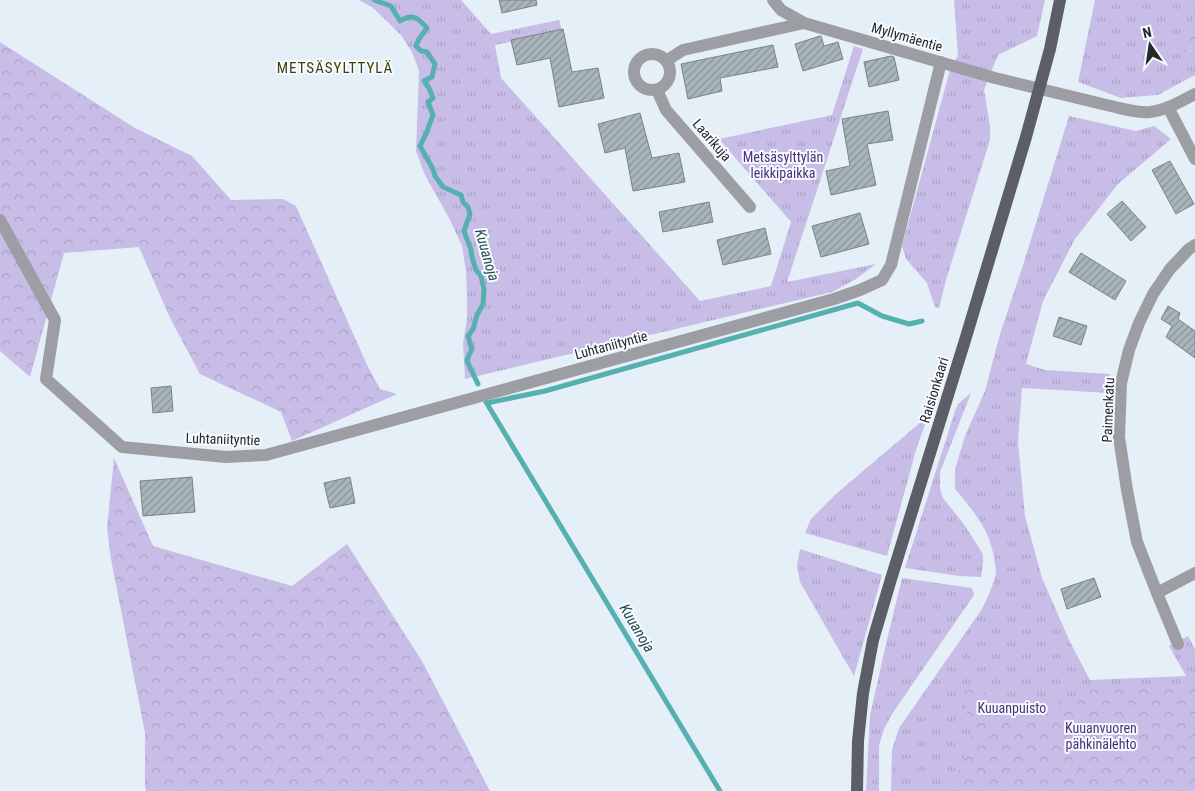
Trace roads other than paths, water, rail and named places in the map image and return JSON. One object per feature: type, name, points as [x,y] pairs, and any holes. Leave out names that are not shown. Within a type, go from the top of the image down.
[{"type":"main road","name":"Raisionkaari","points":[[857,791],[858,742],[863,693],[873,640],[1026,137],[1050,49],[1060,0]]},
{"type":"street","name":"Myllymäentie","points":[[772,0],[781,10],[804,23],[995,78],[1134,112],[1151,112],[1168,107],[1195,94]]},
{"type":"street","points":[[666,62],[682,50],[804,23]]},
{"type":"street","points":[[652,54],[662,58],[669,66],[669,78],[657,90],[646,89],[637,83],[635,78],[637,62],[646,55],[652,54]]},
{"type":"street","name":"Luhtaniityntie","points":[[0,220],[55,320],[46,379],[122,447],[226,457],[266,456],[834,299],[882,280],[891,265],[941,62]]},
{"type":"street","name":"Laarikuja","points":[[657,90],[666,110],[750,207]]},
{"type":"street","points":[[1168,107],[1195,159]]},
{"type":"street","name":"Paimenkatu","points":[[1178,644],[1137,542],[1119,437],[1121,383],[1129,350],[1153,294],[1170,269],[1195,244]]},
{"type":"street","points":[[1157,593],[1195,574]]},
{"type":"waterway","name":"Kuuanoja","points":[[374,0],[391,6],[400,21],[412,17],[427,28],[416,46],[421,51],[427,52],[435,64],[432,77],[424,81],[433,98],[428,102],[433,115],[420,146],[435,176],[443,187],[461,195],[470,214],[464,231],[484,289],[483,304],[473,329],[468,336],[472,349],[467,361],[478,384]]},
{"type":"waterway","points":[[487,403],[545,391],[858,303],[882,316],[909,324],[922,321]]},
{"type":"waterway","name":"Kuuanoja","points":[[486,402],[720,791]]},
{"type":"district","name":"METSÄSYLTTYLÄ","points":[[335,68]]},
{"type":"park label","name":"Metsäsylttylän leikkipaikka","points":[[783,166]]},
{"type":"park label","name":"Kuuanpuisto","points":[[1012,708]]},
{"type":"park label","name":"Kuuanvuoren pähkinälehto","points":[[1101,736]]}]
